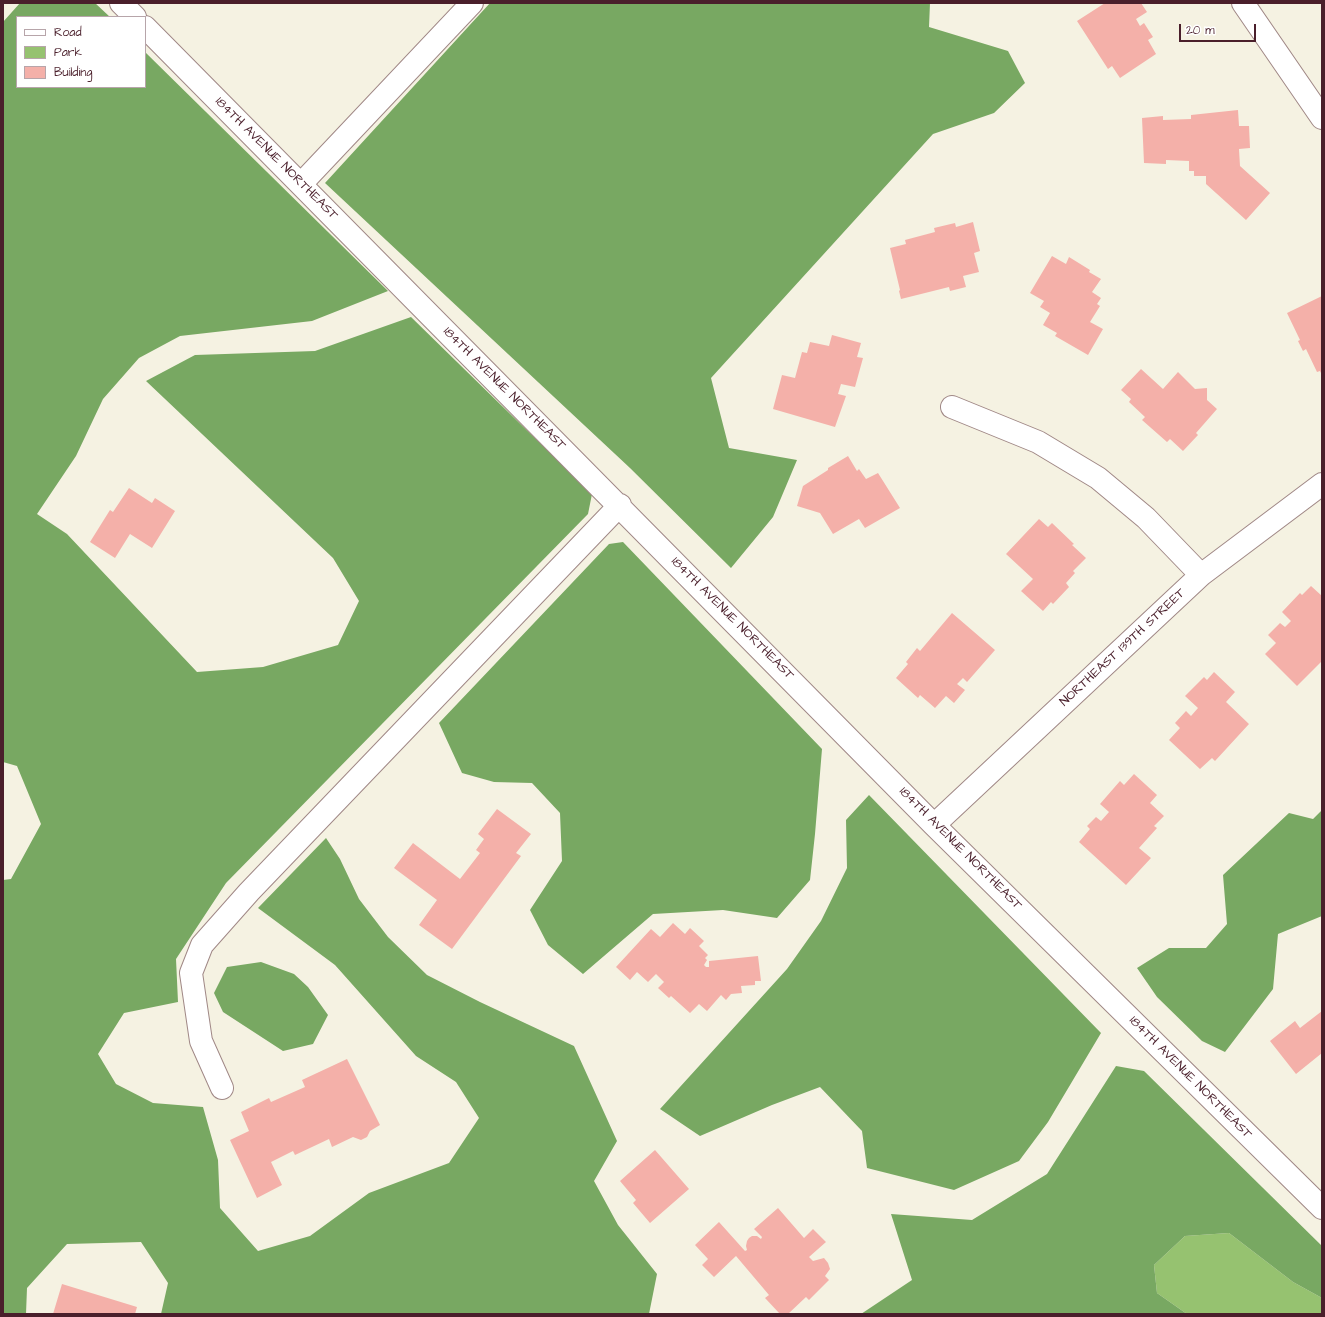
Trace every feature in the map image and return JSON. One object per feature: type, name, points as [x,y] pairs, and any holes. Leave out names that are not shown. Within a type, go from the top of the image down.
[{"type":"street","points":[[121,3],[134,16]]},
{"type":"street","points":[[301,184],[472,3]]},
{"type":"street","points":[[1243,3],[1322,118]]},
{"type":"street","name":"184TH AVENUE NORTHEAST","points":[[146,28],[620,505],[934,824],[1322,1208]]},
{"type":"street","points":[[952,407],[1038,442],[1098,478],[1146,518],[1201,575]]},
{"type":"street","name":"NORTHEAST 139TH STREET","points":[[934,824],[1201,575],[1322,484]]},
{"type":"street","points":[[222,1088],[201,1041],[195,1003],[191,973],[202,945],[255,887],[620,505]]},
{"type":"green space","points":[[20,3],[95,3],[109,16],[16,16],[16,88],[146,88],[146,53],[388,291],[312,321],[180,336],[139,358],[103,399],[76,456],[37,514],[67,534],[197,672],[263,667],[338,645],[359,601],[333,558],[146,381],[195,355],[315,351],[411,317],[592,494],[588,514],[226,883],[176,959],[178,1002],[124,1013],[98,1054],[116,1084],[153,1103],[203,1107],[218,1160],[220,1208],[258,1251],[310,1236],[369,1193],[449,1163],[479,1118],[456,1082],[416,1056],[335,965],[258,908],[326,838],[340,859],[359,899],[388,937],[427,975],[480,1002],[574,1046],[617,1141],[594,1181],[618,1225],[657,1274],[649,1314],[161,1314],[168,1283],[141,1242],[67,1244],[27,1288],[26,1314],[3,1314],[3,880],[11,879],[41,824],[17,766],[3,762],[3,22]]},
{"type":"green space","points":[[490,3],[930,3],[929,27],[1008,51],[1025,83],[994,113],[933,134],[711,378],[729,448],[797,460],[773,517],[731,568],[630,468],[325,183]]},
{"type":"green space","points":[[623,542],[822,749],[815,834],[810,880],[777,918],[723,910],[653,914],[583,974],[548,945],[530,910],[562,861],[560,813],[532,783],[494,782],[462,773],[439,723],[609,544]]},
{"type":"green space","points":[[869,795],[1101,1033],[1048,1122],[1019,1161],[954,1190],[867,1168],[862,1131],[820,1087],[772,1105],[700,1136],[660,1109],[787,969],[821,921],[847,868],[846,820]]},
{"type":"green space","points":[[1322,810],[1322,916],[1278,934],[1273,989],[1225,1052],[1202,1041],[1157,997],[1137,968],[1169,948],[1206,948],[1227,924],[1223,875],[1289,813],[1313,819]]},
{"type":"green space","points":[[261,962],[294,974],[308,987],[328,1015],[313,1044],[283,1051],[223,1012],[214,993],[227,967]]},
{"type":"green space","points":[[1116,1066],[1144,1071],[1322,1246],[1322,1298],[1293,1282],[1229,1233],[1185,1236],[1154,1265],[1157,1293],[1187,1314],[861,1314],[912,1280],[891,1214],[972,1220],[1047,1174]]},
{"type":"green space","points":[[1229,1233],[1293,1282],[1322,1298],[1322,1314],[1187,1314],[1157,1293],[1154,1265],[1185,1236]]},
{"type":"building","points":[[1105,3],[1141,3],[1147,12],[1136,19],[1140,26],[1144,23],[1153,37],[1148,40],[1156,54],[1120,78],[1112,66],[1108,69],[1077,21]]},
{"type":"building","points":[[1238,110],[1239,126],[1249,126],[1250,148],[1239,149],[1240,166],[1270,193],[1246,220],[1206,184],[1206,176],[1194,176],[1194,171],[1189,171],[1189,161],[1166,160],[1166,164],[1144,163],[1142,118],[1163,116],[1163,120],[1191,119],[1191,115]]},
{"type":"building","points":[[973,222],[980,251],[974,253],[979,272],[963,276],[966,287],[950,291],[949,287],[901,299],[890,248],[906,244],[905,240],[935,232],[934,228],[955,223],[956,227]]},
{"type":"building","points":[[1052,256],[1066,264],[1069,257],[1101,279],[1092,292],[1101,298],[1097,304],[1100,306],[1090,322],[1103,329],[1088,355],[1055,336],[1057,333],[1043,325],[1050,313],[1040,307],[1044,301],[1030,293]]},
{"type":"building","points":[[1322,296],[1322,375],[1320,371],[1317,372],[1306,349],[1303,351],[1298,341],[1300,340],[1287,313]]},
{"type":"building","points":[[832,335],[861,343],[857,357],[863,358],[855,387],[841,384],[838,394],[846,396],[835,427],[773,409],[782,375],[795,378],[802,352],[807,353],[810,342],[829,346]]},
{"type":"building","points":[[1141,369],[1163,389],[1178,372],[1195,389],[1207,388],[1207,400],[1217,409],[1196,433],[1198,435],[1183,451],[1170,439],[1167,442],[1142,420],[1145,417],[1129,402],[1131,399],[1121,390]]},
{"type":"building","points":[[848,456],[857,471],[859,469],[866,479],[878,473],[900,508],[865,528],[859,519],[833,534],[820,513],[797,506],[803,486]]},
{"type":"building","points":[[129,488],[152,503],[155,498],[175,511],[152,548],[130,534],[115,558],[90,542],[110,510],[113,512]]},
{"type":"building","points":[[1039,519],[1048,527],[1052,523],[1086,558],[1073,571],[1075,573],[1066,583],[1069,587],[1053,604],[1051,602],[1043,611],[1021,591],[1033,579],[1006,554]]},
{"type":"building","points":[[1311,586],[1322,596],[1322,661],[1297,686],[1265,654],[1276,643],[1268,635],[1280,623],[1285,627],[1291,621],[1282,612],[1300,593],[1302,595]]},
{"type":"building","points":[[952,613],[995,650],[967,682],[963,678],[957,684],[965,690],[954,703],[946,696],[935,708],[920,695],[918,698],[896,678],[908,664],[906,662],[917,648],[920,651]]},
{"type":"building","points":[[1214,672],[1235,692],[1226,702],[1249,724],[1215,761],[1212,758],[1200,769],[1169,740],[1180,728],[1175,723],[1186,711],[1191,716],[1198,708],[1185,696],[1204,677],[1207,680]]},
{"type":"building","points":[[1134,774],[1157,795],[1150,803],[1164,816],[1154,826],[1157,828],[1139,848],[1151,858],[1126,885],[1079,842],[1090,829],[1087,826],[1096,817],[1101,821],[1109,812],[1100,804],[1120,781],[1124,785]]},
{"type":"building","points":[[497,809],[531,834],[516,853],[521,856],[452,949],[419,925],[437,900],[394,868],[413,843],[460,879],[480,853],[476,850],[484,839],[478,834]]},
{"type":"building","points":[[673,923],[685,934],[690,928],[704,941],[699,946],[708,955],[705,958],[707,960],[704,965],[706,967],[709,967],[709,961],[758,956],[761,981],[755,981],[755,985],[741,986],[742,993],[731,994],[726,1000],[721,995],[707,1011],[699,1004],[690,1013],[671,996],[669,998],[658,988],[664,982],[656,974],[648,982],[637,972],[630,980],[616,967],[651,929],[660,937]]},
{"type":"building","points":[[1322,1011],[1322,1053],[1296,1074],[1270,1041],[1295,1021],[1300,1028]]},
{"type":"building","points":[[347,1059],[380,1125],[370,1131],[367,1137],[361,1140],[353,1137],[332,1147],[329,1139],[295,1155],[293,1151],[271,1162],[282,1185],[257,1198],[230,1140],[249,1131],[241,1112],[269,1098],[271,1102],[305,1087],[302,1080]]},
{"type":"building","points":[[655,1150],[689,1189],[650,1223],[633,1203],[636,1200],[620,1181]]},
{"type":"building","points":[[778,1208],[804,1238],[813,1229],[826,1242],[809,1257],[813,1261],[824,1258],[830,1269],[825,1276],[829,1280],[809,1300],[806,1297],[788,1314],[780,1314],[765,1298],[769,1295],[736,1256],[714,1277],[702,1265],[708,1259],[695,1245],[719,1222],[745,1251],[747,1250],[746,1246],[749,1238],[752,1236],[757,1236],[761,1239],[762,1237],[754,1229]]},
{"type":"building","points":[[62,1284],[137,1307],[135,1314],[53,1314]]}]
